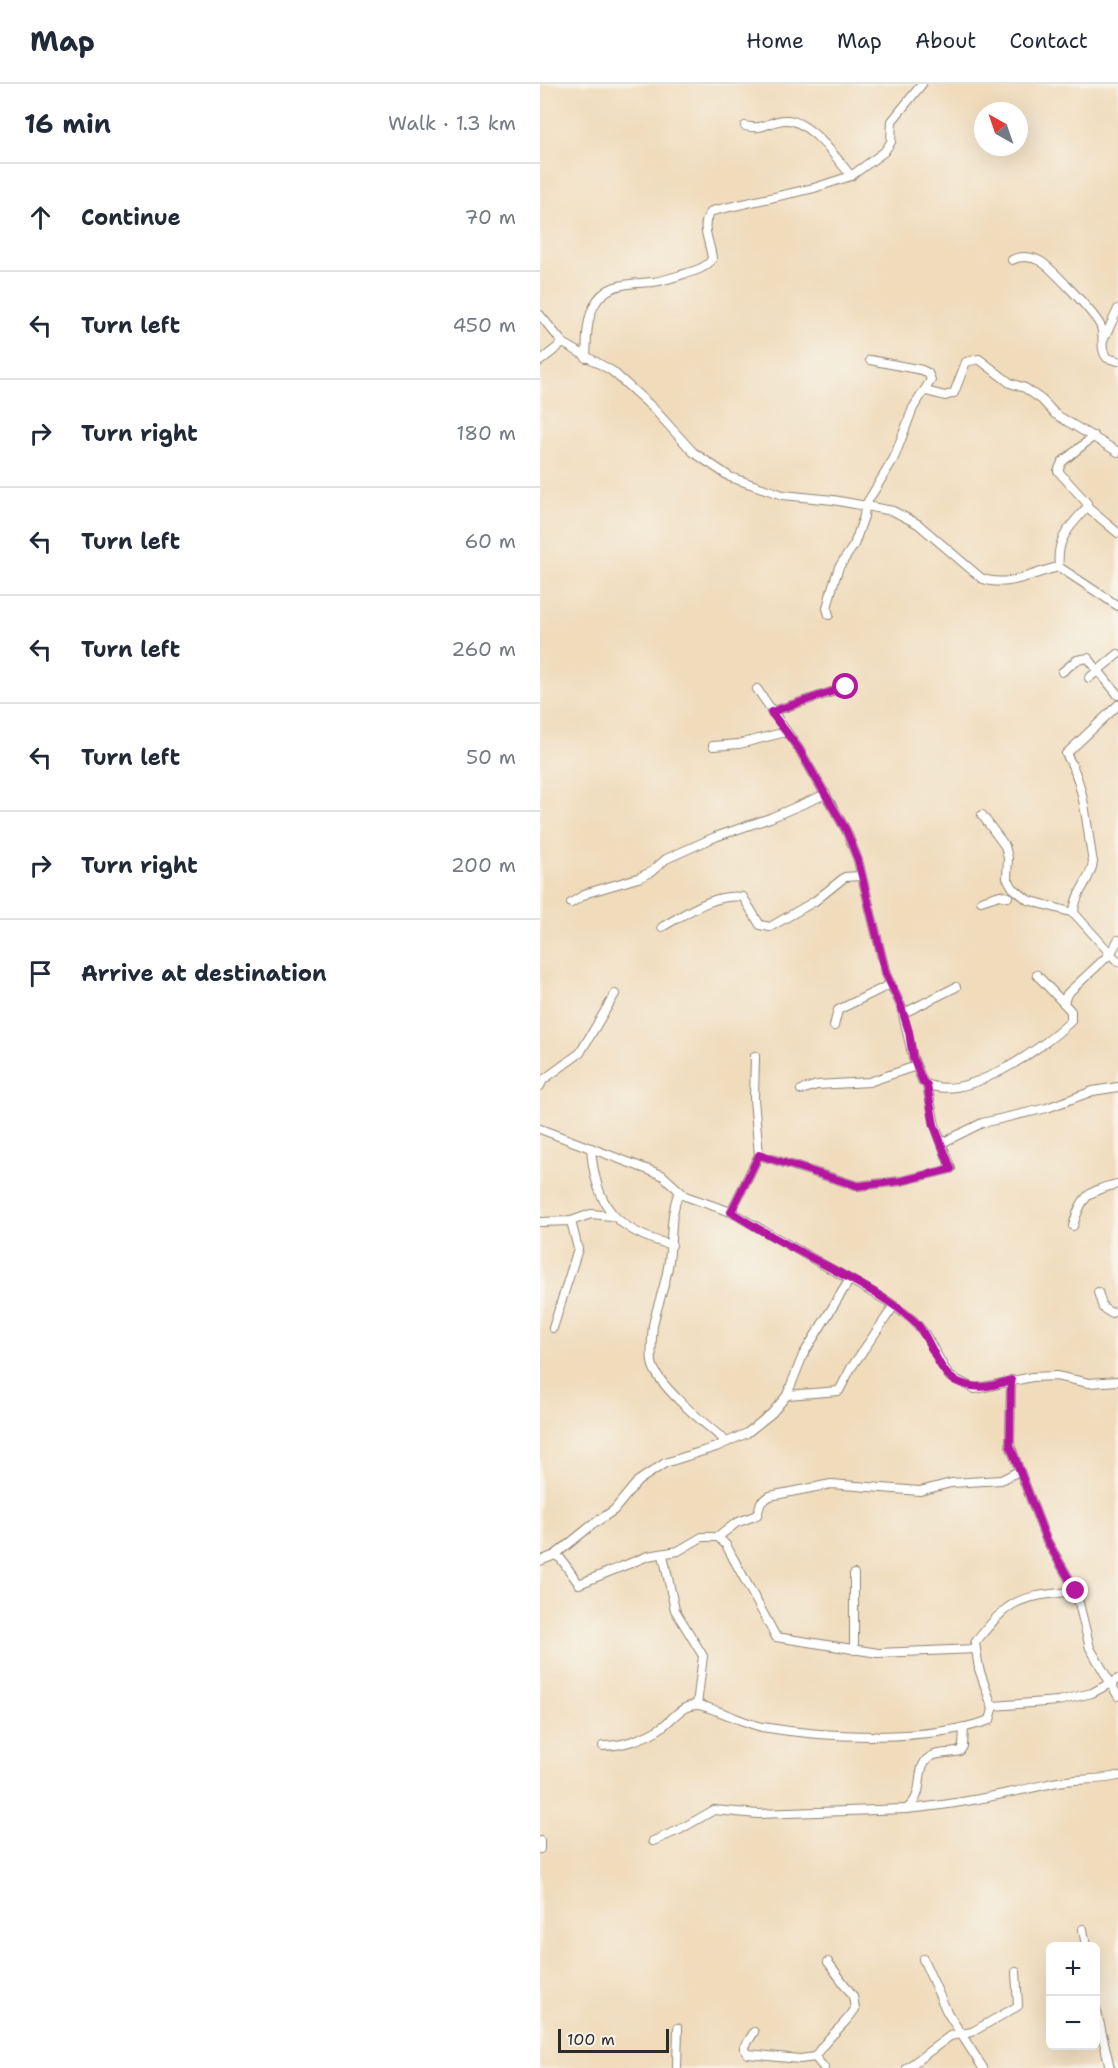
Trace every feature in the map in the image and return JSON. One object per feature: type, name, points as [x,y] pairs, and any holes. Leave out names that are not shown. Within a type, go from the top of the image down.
[{"type":"street","points":[[586,358],[593,307],[609,289],[627,282],[654,282],[693,272],[708,264],[712,259],[712,251],[704,225],[706,217],[712,211],[814,188],[851,176],[884,152],[891,142],[892,121],[922,84]]},
{"type":"street","points":[[745,126],[758,129],[779,121],[798,122],[818,137],[851,176]]},
{"type":"street","points":[[1012,260],[1019,257],[1041,262],[1095,316],[1101,328],[1103,343]]},
{"type":"street","points":[[1118,309],[1101,350],[1107,358],[1118,361]]},
{"type":"street","points":[[540,315],[563,344],[612,371],[653,408],[693,452],[730,477],[783,495],[893,511],[918,524],[972,573],[992,582],[1017,580],[1059,567]]},
{"type":"street","points":[[540,361],[563,344]]},
{"type":"street","points":[[926,391],[945,396],[954,393],[966,362],[979,359],[1010,383],[1025,388],[1042,400],[1054,414],[1118,452]]},
{"type":"street","points":[[829,615],[827,608],[833,585],[840,567],[854,545],[865,506],[894,458],[913,408],[931,380],[928,373],[922,370],[870,360]]},
{"type":"street","points":[[1094,436],[1062,462],[1058,471],[1087,503],[1087,507],[1118,533]]},
{"type":"street","points":[[1059,567],[1057,549],[1063,535],[1087,507]]},
{"type":"street","points":[[1059,567],[1118,606]]},
{"type":"street","points":[[1089,678],[1118,654]]},
{"type":"street","points":[[1062,672],[1083,657],[1088,658],[1118,695]]},
{"type":"street","points":[[771,712],[846,687]]},
{"type":"street","points":[[757,689],[826,794],[846,830],[858,860],[860,876],[891,984],[903,1013],[916,1066],[923,1082],[927,1085],[951,1089],[967,1087],[1042,1045],[1071,1021],[1071,1011],[1037,975]]},
{"type":"street","points":[[1074,913],[1078,893],[1092,871],[1093,862],[1080,785],[1066,754],[1118,705]]},
{"type":"street","points":[[713,746],[740,744],[786,732]]},
{"type":"street","points":[[571,903],[587,893],[638,878],[651,872],[666,859],[715,837],[770,818],[826,794]]},
{"type":"street","points":[[982,814],[1005,846],[1007,878],[1011,892]]},
{"type":"street","points":[[662,927],[713,900],[729,895],[743,897],[760,925],[770,927],[814,901],[845,877],[860,876]]},
{"type":"street","points":[[981,901],[1011,892],[1039,905],[1074,913],[1118,962]]},
{"type":"street","points":[[1064,1002],[1067,994],[1111,952],[1118,940]]},
{"type":"street","points":[[834,1026],[838,1010],[891,984]]},
{"type":"street","points":[[903,1013],[956,987]]},
{"type":"street","points":[[540,1086],[543,1080],[580,1053],[615,994]]},
{"type":"street","points":[[731,1212],[759,1155],[754,1099],[756,1056]]},
{"type":"street","points":[[801,1090],[817,1085],[869,1082],[916,1066]]},
{"type":"street","points":[[759,1155],[858,1186],[901,1181],[951,1169],[934,1125],[927,1085]]},
{"type":"street","points":[[942,1143],[982,1123],[1047,1108],[1093,1091],[1118,1087]]},
{"type":"street","points":[[540,1129],[662,1175],[679,1191],[704,1204],[731,1212],[770,1237],[850,1279],[913,1320],[925,1334],[946,1372],[953,1379],[975,1389],[1011,1380],[1056,1376],[1089,1383],[1118,1381]]},
{"type":"street","points":[[591,1148],[593,1178],[612,1216]]},
{"type":"street","points":[[1073,1226],[1080,1203],[1097,1188],[1118,1184]]},
{"type":"street","points":[[679,1191],[672,1208],[670,1227],[672,1245],[653,1326],[652,1364],[676,1398],[727,1442]]},
{"type":"street","points":[[540,1222],[571,1221],[591,1214],[612,1216],[658,1241],[672,1245]]},
{"type":"street","points":[[553,1328],[578,1249],[571,1221]]},
{"type":"street","points":[[540,1561],[555,1555],[614,1510],[638,1481],[665,1463],[747,1433],[772,1413],[787,1395],[803,1355],[850,1279]]},
{"type":"street","points":[[1098,1292],[1103,1308],[1111,1313],[1118,1311]]},
{"type":"street","points":[[787,1395],[839,1391],[851,1368],[894,1306]]},
{"type":"street","points":[[1011,1380],[1010,1445],[1046,1539],[1076,1591],[1090,1648],[1115,1681],[1118,1696]]},
{"type":"street","points":[[555,1555],[561,1559],[579,1584],[648,1556],[663,1556],[702,1537],[718,1537],[736,1522],[757,1515],[761,1502],[771,1496],[831,1484],[920,1491],[951,1483],[1001,1480],[1019,1471]]},
{"type":"street","points":[[718,1537],[726,1545],[776,1637],[878,1653],[976,1649]]},
{"type":"street","points":[[663,1556],[675,1610],[703,1656],[697,1705]]},
{"type":"street","points":[[854,1574],[854,1650]]},
{"type":"street","points":[[603,1746],[616,1746],[659,1729],[681,1710],[697,1705],[759,1726],[828,1736],[935,1731],[990,1720],[993,1709],[979,1669],[975,1643],[997,1614],[1010,1604],[1033,1596],[1076,1591]]},
{"type":"street","points":[[993,1709],[999,1705],[1058,1701],[1092,1693],[1115,1681]]},
{"type":"street","points":[[906,1809],[920,1794],[925,1761],[933,1755],[960,1751],[963,1746],[964,1727]]},
{"type":"street","points":[[652,1841],[679,1830],[714,1810],[758,1814],[957,1805],[1055,1782],[1096,1781],[1118,1776]]},
{"type":"street","points":[[540,1841],[540,1849]]},
{"type":"street","points":[[1083,1929],[1085,1942]]},
{"type":"street","points":[[923,1959],[947,2012],[983,2068]]},
{"type":"street","points":[[815,2057],[819,2049],[848,2021],[855,2009],[853,1996],[828,1962]]},
{"type":"street","points":[[907,2068],[950,2036],[972,2032],[1018,2006],[1016,1972]]},
{"type":"street","points":[[676,2068],[678,2028]]},
{"type":"street","points":[[1100,2028],[1110,2068]]},
{"type":"street","points":[[754,2032],[744,2048],[748,2054],[800,2060],[815,2057]]},
{"type":"street","points":[[815,2057],[824,2068]]},
{"type":"route","points":[[846,687],[771,712],[799,749],[832,803],[858,860],[860,876],[886,974],[901,1006],[909,1032],[913,1058],[923,1082],[927,1085],[934,1125],[950,1160],[951,1169],[901,1181],[858,1186],[826,1178],[759,1155],[731,1212],[770,1237],[889,1302],[913,1320],[925,1334],[946,1372],[953,1379],[975,1389],[1011,1380],[1010,1445],[1026,1492],[1046,1539],[1076,1591]]}]
